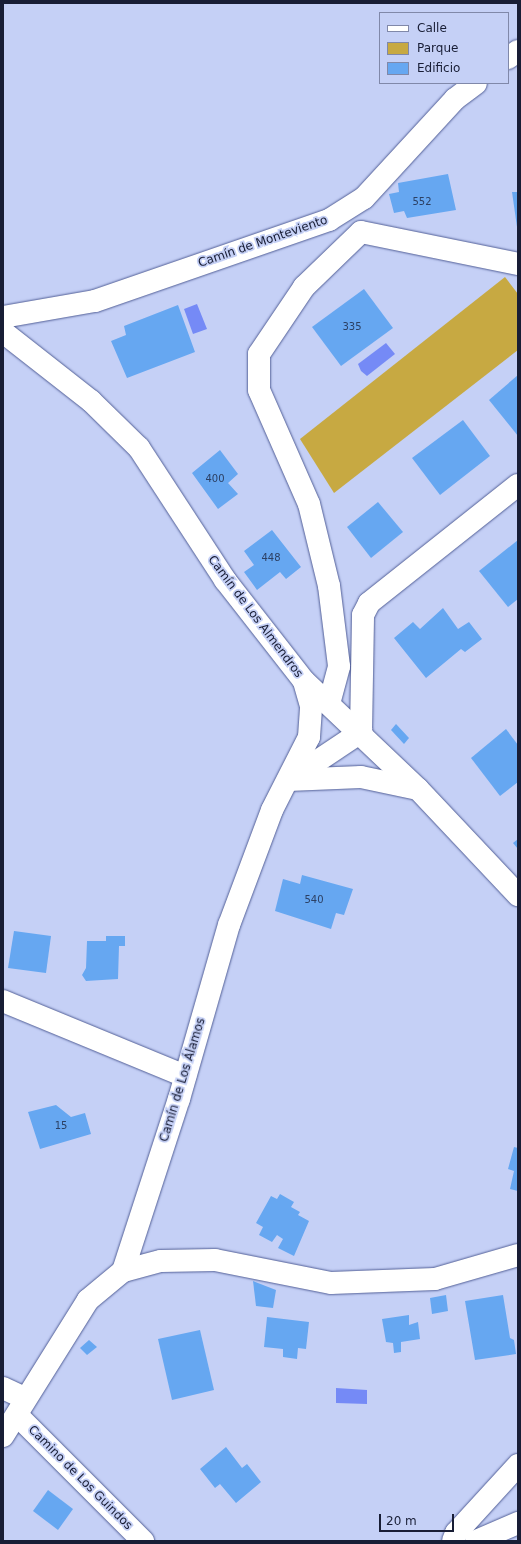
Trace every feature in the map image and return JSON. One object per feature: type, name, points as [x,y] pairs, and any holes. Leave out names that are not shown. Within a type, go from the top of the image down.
[{"type":"street","points":[[509,57],[518,51]]},
{"type":"street","name":"Camín de Monteviento","points":[[3,317],[95,301],[329,220],[364,198],[455,99],[475,84]]},
{"type":"street","points":[[329,704],[339,666],[329,586],[309,504],[259,390],[259,354],[304,287],[361,232],[368,213],[364,198]]},
{"type":"street","points":[[361,232],[518,264]]},
{"type":"street","name":"Camín de Los Almendros","points":[[3,332],[91,401],[139,448],[225,580],[304,681],[361,732],[418,788],[518,895]]},
{"type":"street","points":[[361,732],[363,615],[369,603],[518,485]]},
{"type":"street","points":[[304,681],[311,706],[309,737],[288,780],[361,777],[418,788]]},
{"type":"street","name":"Camín de Los Álamos","points":[[123,1271],[185,1076],[229,925],[272,810],[288,780],[361,732]]},
{"type":"street","points":[[3,1001],[185,1076]]},
{"type":"street","points":[[3,1436],[88,1300],[123,1271],[161,1261],[215,1260],[331,1283],[435,1279],[518,1255]]},
{"type":"street","name":"Camino de Los Guindos","points":[[3,1388],[143,1541]]},
{"type":"street","points":[[453,1541],[461,1528],[518,1465]]},
{"type":"street","points":[[476,1541],[518,1523]]},
{"type":"green space","points":[[505,277],[518,294],[518,350],[334,493],[300,439]]},
{"type":"water","points":[[197,304],[207,329],[193,334],[184,309]]},
{"type":"water","points":[[386,343],[395,354],[367,376],[361,371],[358,364]]},
{"type":"water","points":[[336,1388],[367,1390],[367,1404],[336,1403]]},
{"type":"building","points":[[448,174],[456,210],[407,218],[404,211],[394,213],[389,194],[399,192],[398,183]]},
{"type":"building","points":[[512,192],[518,192],[518,227],[517,227]]},
{"type":"building","points":[[364,289],[393,328],[341,366],[312,327]]},
{"type":"building","points":[[178,305],[195,352],[127,378],[111,341],[126,335],[124,326]]},
{"type":"building","points":[[518,375],[518,436],[489,400]]},
{"type":"building","points":[[463,420],[490,456],[440,495],[412,458]]},
{"type":"building","points":[[220,450],[238,474],[228,483],[238,494],[218,509],[192,473]]},
{"type":"building","points":[[378,502],[403,532],[371,558],[347,527]]},
{"type":"building","points":[[272,530],[301,567],[286,579],[280,572],[257,590],[244,572],[254,565],[244,551]]},
{"type":"building","points":[[518,540],[518,599],[508,607],[479,571]]},
{"type":"building","points":[[443,608],[458,629],[469,622],[482,639],[465,652],[461,649],[426,678],[394,638],[413,622],[420,629]]},
{"type":"building","points":[[396,724],[409,738],[404,744],[391,730]]},
{"type":"building","points":[[506,729],[518,745],[518,782],[500,796],[471,758]]},
{"type":"building","points":[[518,839],[518,849],[513,843]]},
{"type":"building","points":[[302,875],[353,889],[344,915],[336,913],[331,929],[275,911],[283,879],[300,884]]},
{"type":"building","points":[[14,931],[51,936],[46,973],[8,968]]},
{"type":"building","points":[[106,936],[125,936],[125,946],[119,946],[118,979],[86,981],[82,975],[86,968],[87,941],[106,941]]},
{"type":"building","points":[[56,1105],[71,1117],[85,1113],[91,1134],[40,1149],[28,1112]]},
{"type":"building","points":[[514,1147],[518,1148],[518,1191],[510,1189],[514,1171],[508,1169]]},
{"type":"building","points":[[280,1194],[294,1202],[291,1207],[300,1212],[298,1215],[309,1221],[294,1256],[278,1248],[283,1239],[277,1235],[272,1242],[259,1235],[263,1227],[256,1223],[271,1196],[277,1199]]},
{"type":"building","points":[[253,1281],[276,1290],[273,1308],[256,1306]]},
{"type":"building","points":[[446,1295],[448,1311],[432,1314],[430,1298]]},
{"type":"building","points":[[503,1295],[510,1338],[514,1340],[516,1354],[475,1360],[465,1301]]},
{"type":"building","points":[[409,1315],[409,1325],[418,1322],[420,1339],[401,1342],[401,1352],[394,1353],[393,1343],[386,1342],[382,1319]]},
{"type":"building","points":[[267,1317],[309,1322],[306,1349],[298,1348],[297,1359],[283,1357],[283,1349],[264,1347]]},
{"type":"building","points":[[200,1330],[214,1390],[172,1400],[158,1339]]},
{"type":"building","points":[[89,1340],[97,1347],[87,1355],[80,1348]]},
{"type":"building","points":[[226,1447],[242,1468],[247,1464],[261,1482],[236,1503],[220,1484],[215,1488],[200,1469]]},
{"type":"building","points":[[48,1490],[73,1509],[58,1530],[33,1511]]}]
